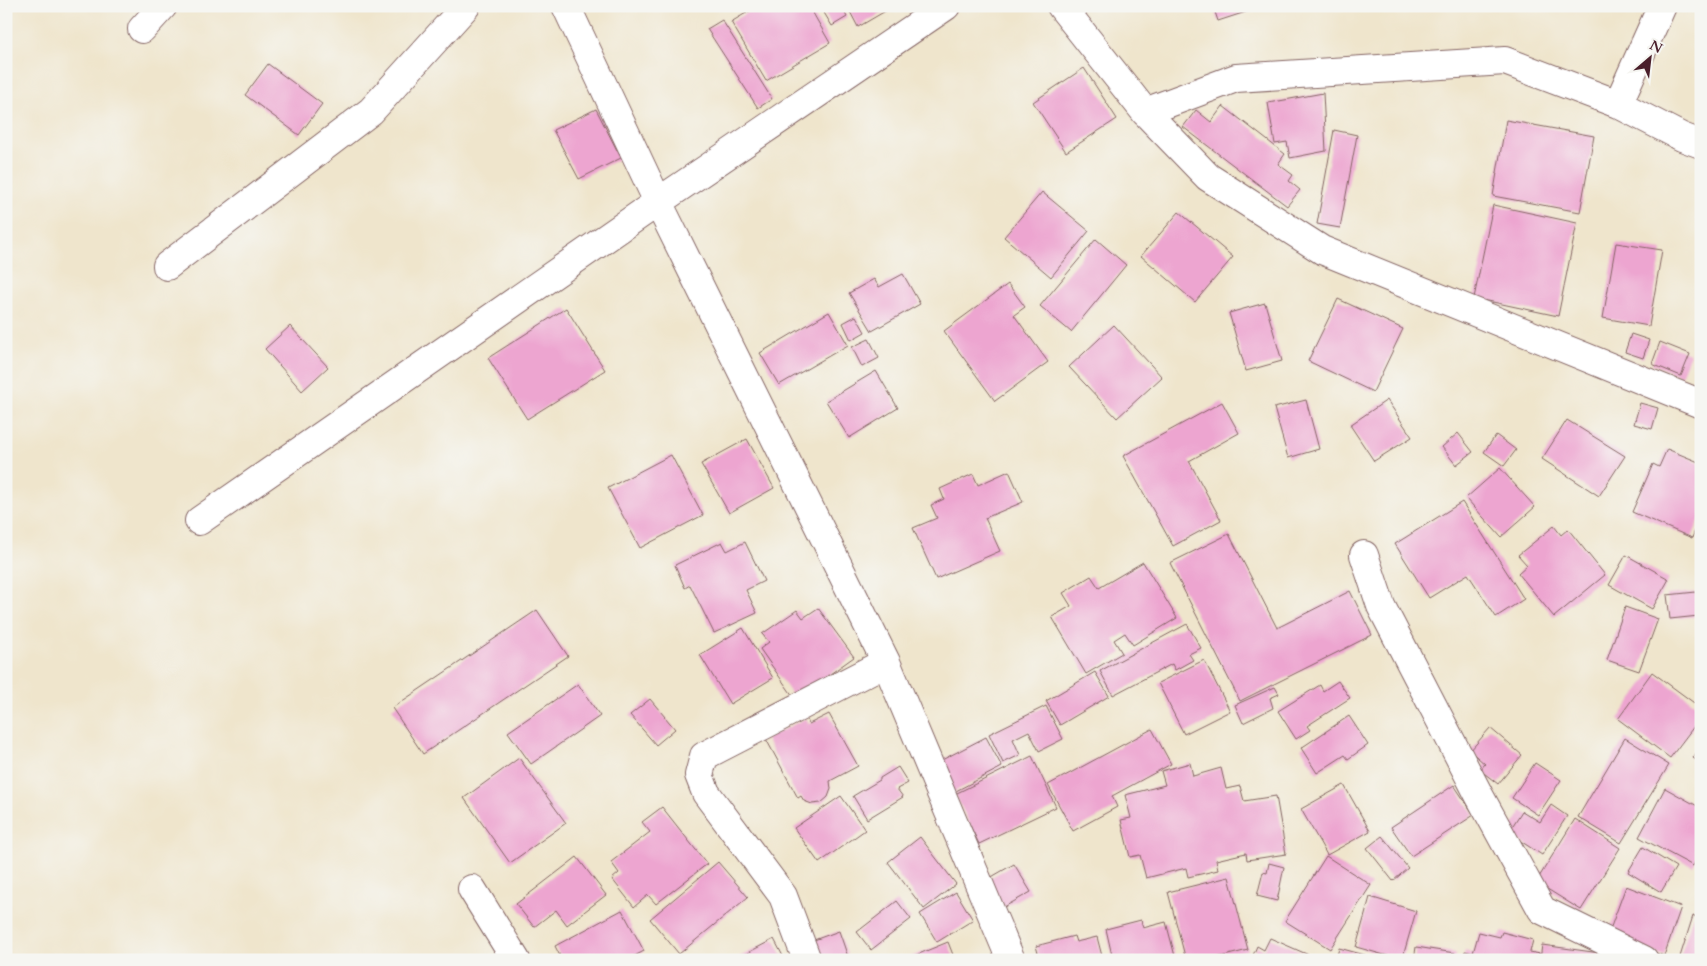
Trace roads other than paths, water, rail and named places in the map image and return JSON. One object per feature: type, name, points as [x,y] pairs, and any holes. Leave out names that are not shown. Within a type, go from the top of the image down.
[{"type":"street","points":[[142,29],[163,6]]},
{"type":"street","points":[[167,266],[371,111],[466,6]]},
{"type":"street","points":[[566,6],[658,202],[886,662],[1011,960]]},
{"type":"street","points":[[199,521],[658,202],[946,6]]},
{"type":"street","points":[[1061,6],[1145,112],[1208,177],[1322,250],[1701,404]]},
{"type":"street","points":[[1618,104],[1662,6]]},
{"type":"street","points":[[1145,112],[1236,78],[1505,61],[1618,104],[1682,137],[1701,144]]},
{"type":"street","points":[[1364,555],[1381,606],[1479,795],[1542,910],[1644,960]]},
{"type":"street","points":[[807,960],[783,896],[706,793],[699,775],[704,756],[886,662]]},
{"type":"street","points":[[472,889],[516,960]]}]
